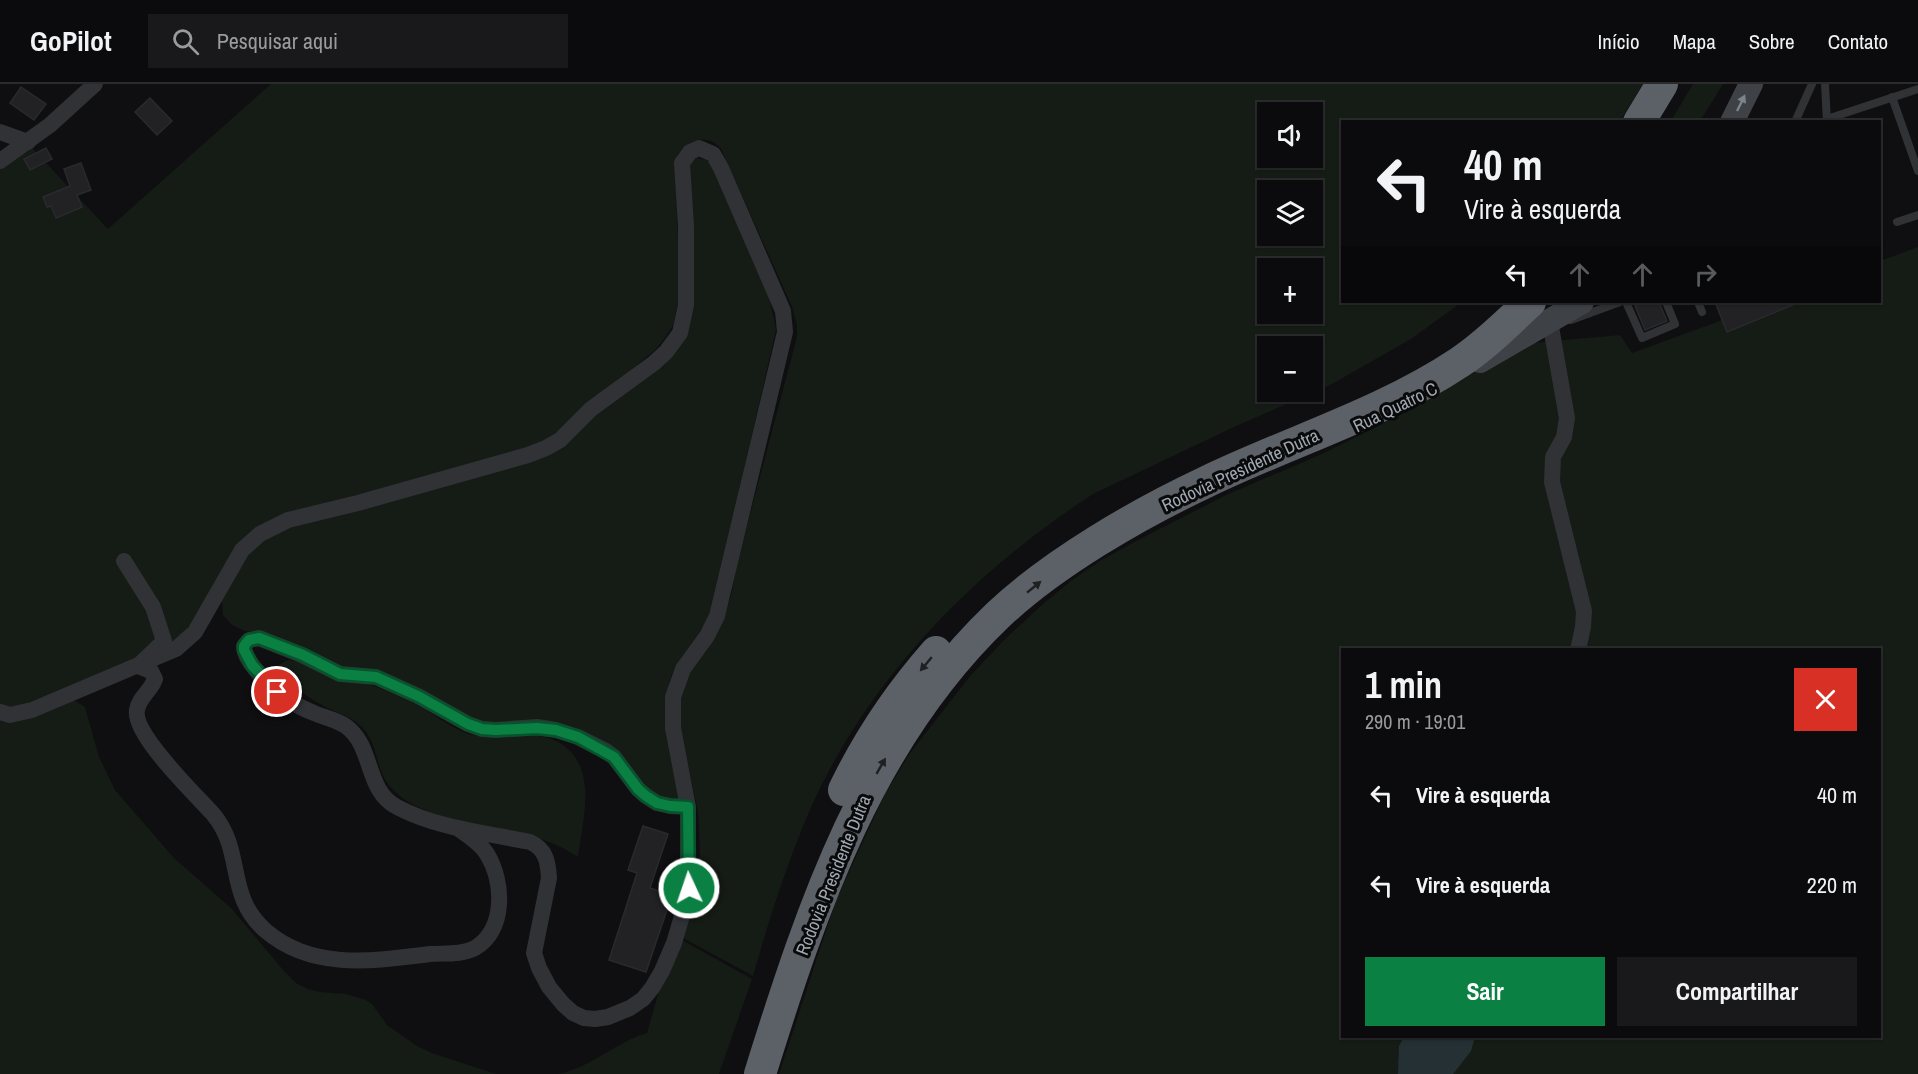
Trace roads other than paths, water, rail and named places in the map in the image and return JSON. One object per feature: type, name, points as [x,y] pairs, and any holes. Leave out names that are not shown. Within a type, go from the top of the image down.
[{"type":"highway","points":[[1640,120],[1662,84]]},
{"type":"highway","points":[[1664,120],[1684,84]]},
{"type":"highway","name":"Rodovia Presidente Dutra","points":[[739,1074],[793,909],[850,777],[908,685],[970,616],[1052,546],[1109,509],[1190,470],[1384,386],[1451,345],[1502,303]]},
{"type":"highway","name":"Rodovia Presidente Dutra","points":[[760,1074],[794,971],[860,803],[906,725],[935,686],[999,614],[1080,553],[1124,525],[1222,474],[1353,419],[1431,380],[1464,360],[1529,303]]},
{"type":"street","points":[[0,161],[50,125],[95,84]]},
{"type":"street","points":[[1733,120],[1750,84]]},
{"type":"street","points":[[0,132],[28,142]]},
{"type":"street","points":[[0,712],[10,714],[32,710],[176,649],[186,641],[211,606],[242,550],[260,534],[288,520],[358,503],[528,455],[560,440],[591,410],[666,352],[680,333],[686,305],[686,226],[682,163],[690,152],[699,148],[713,154],[721,168],[783,311],[785,332],[717,616],[707,636],[683,669],[673,698],[673,728],[688,807],[689,888],[674,943],[662,971],[643,999],[619,1013],[595,1019],[573,1014],[549,987],[534,953],[549,878],[548,866],[541,849],[530,842],[454,826],[411,813],[389,801],[374,782],[361,744],[353,733],[337,721],[292,704],[277,692],[244,650],[245,642],[259,638],[303,655],[340,674],[376,677],[482,729],[537,728],[556,730],[578,737],[614,757],[646,796],[657,803],[688,807]]},
{"type":"street","name":"Rua Quatro C","points":[[1163,505],[1318,444],[1388,413],[1419,398],[1517,339],[1590,306]]},
{"type":"street","points":[[1551,327],[1567,418],[1564,437],[1553,457],[1552,482],[1584,611],[1578,648]]},
{"type":"street","points":[[124,561],[153,607],[164,641],[138,666]]},
{"type":"street","points":[[138,666],[151,671],[155,679],[138,706],[137,720],[166,762],[214,815],[226,832],[232,850],[239,891],[248,911],[263,928],[289,946],[319,957],[357,962],[456,953],[474,948],[487,937],[496,919],[499,909],[498,888],[494,870],[486,853],[480,845],[454,826]]},
{"type":"lane","points":[[1796,120],[1812,84]]},
{"type":"lane","points":[[1825,84],[1827,120],[1918,89]]},
{"type":"lane","points":[[1892,98],[1918,171]]},
{"type":"lane","points":[[1897,222],[1918,215]]},
{"type":"lane","points":[[1517,339],[1551,327],[1590,306],[1607,303]]},
{"type":"lane","points":[[1590,306],[1612,303]]},
{"type":"lane","points":[[1626,303],[1642,338],[1675,324],[1666,303]]},
{"type":"lane","points":[[1698,303],[1702,312]]}]
